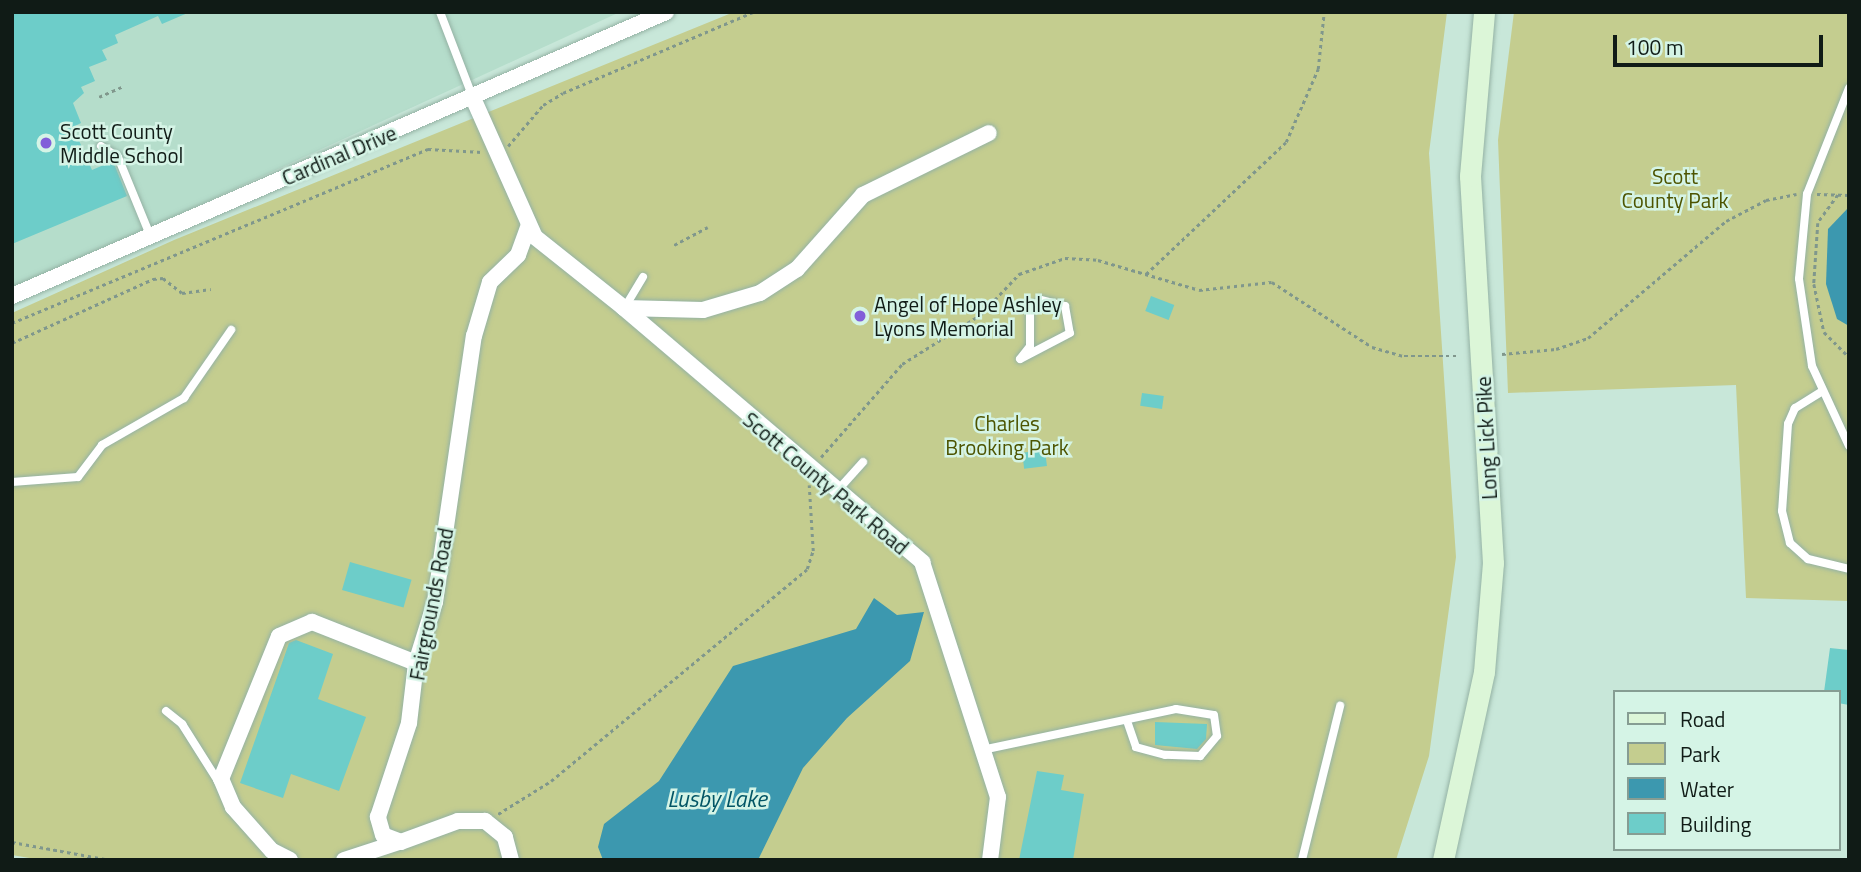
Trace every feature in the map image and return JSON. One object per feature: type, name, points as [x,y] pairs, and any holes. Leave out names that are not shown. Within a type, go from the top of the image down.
[{"type":"main road","name":"Long Lick Pike","points":[[1443,860],[1484,672],[1493,563],[1470,176],[1484,12]]},
{"type":"street","name":"Cardinal Drive","points":[[12,296],[666,12]]},
{"type":"street","points":[[473,98],[528,226]]},
{"type":"street","points":[[624,308],[704,310],[760,293],[797,268],[863,195],[989,133]]},
{"type":"street","name":"Scott County Park Road","points":[[528,226],[545,248],[624,308],[835,494],[922,562],[998,797],[990,860]]},
{"type":"street","name":"Fairgrounds Road","points":[[399,842],[383,835],[378,817],[412,711],[416,663],[435,602],[474,336],[490,282],[518,255],[528,226]]},
{"type":"street","points":[[290,860],[266,845],[221,787],[269,653],[293,625],[316,623],[416,663]]},
{"type":"street","points":[[344,860],[458,821],[485,821],[505,838],[510,860]]},
{"type":"lane","points":[[440,12],[473,98]]},
{"type":"lane","points":[[1849,88],[1807,194],[1800,307],[1821,391],[1849,446]]},
{"type":"lane","points":[[101,146],[118,157],[150,235]]},
{"type":"lane","points":[[624,308],[643,277]]},
{"type":"lane","points":[[1046,299],[1065,306],[1073,326],[1067,338],[1020,359],[1030,346],[1035,304],[1046,299]]},
{"type":"lane","points":[[12,482],[78,477],[102,445],[184,398],[231,330]]},
{"type":"lane","points":[[1821,391],[1795,408],[1788,424],[1782,511],[1790,543],[1799,551],[1828,568],[1849,569]]},
{"type":"lane","points":[[835,494],[863,462]]},
{"type":"lane","points":[[1302,860],[1340,706]]},
{"type":"lane","points":[[166,711],[182,724],[221,787]]},
{"type":"lane","points":[[982,750],[1126,721],[1143,712],[1204,712],[1214,715],[1218,730],[1210,751],[1200,756],[1165,754],[1136,747],[1126,721]]},
{"type":"path","points":[[12,323],[428,149],[495,151],[514,142],[543,105],[563,93],[753,12]]},
{"type":"path","points":[[1146,274],[1286,142],[1318,69],[1324,12]]},
{"type":"path","points":[[99,97],[124,86]]},
{"type":"path","points":[[1502,354],[1556,349],[1588,338],[1726,222],[1766,200],[1807,194],[1849,195]]},
{"type":"path","points":[[1838,195],[1818,223],[1814,284],[1824,332],[1849,357]]},
{"type":"path","points":[[674,245],[708,227]]},
{"type":"path","points":[[485,821],[551,781],[807,569],[813,551],[811,473],[901,364],[980,315],[1020,274],[1065,258],[1146,274],[1199,290],[1272,282],[1372,347],[1404,356],[1458,356]]},
{"type":"path","points":[[12,343],[153,279],[163,278],[182,293],[211,289]]},
{"type":"path","points":[[12,842],[110,860]]},
{"type":"shaded area","points":[[12,12],[620,12],[12,291]]},
{"type":"green space","name":"Charles Brooking Park","points":[[734,12],[1447,12],[1429,153],[1456,557],[1429,756],[1396,860],[41,860],[12,855],[12,313],[174,240]]},
{"type":"green space","name":"Scott County Park","points":[[1514,12],[1849,12],[1849,601],[1746,598],[1736,385],[1508,393],[1498,140]]},
{"type":"water","points":[[1849,207],[1849,326],[1837,319],[1826,284],[1828,229]]},
{"type":"water","name":"Lusby Lake","points":[[874,598],[897,615],[924,612],[910,661],[847,718],[803,768],[758,860],[603,860],[598,847],[604,824],[659,781],[733,666],[856,629]]},
{"type":"building","name":"Scott County Middle School","points":[[12,12],[190,12],[162,24],[158,16],[115,35],[118,43],[102,50],[107,60],[89,67],[95,81],[81,87],[84,93],[73,103],[81,123],[73,127],[92,170],[113,161],[127,196],[12,244]]},
{"type":"building","points":[[1151,296],[1174,305],[1169,320],[1145,311]]},
{"type":"building","points":[[1142,393],[1164,396],[1162,409],[1140,406]]},
{"type":"building","points":[[1045,450],[1047,466],[1024,469],[1022,453]]},
{"type":"building","points":[[350,562],[412,580],[404,608],[342,590]]},
{"type":"building","points":[[296,640],[333,654],[318,699],[366,717],[339,791],[291,774],[283,798],[240,783],[289,643]]},
{"type":"building","points":[[1830,648],[1849,650],[1849,705],[1840,703],[1840,690],[1824,690]]},
{"type":"building","points":[[1155,722],[1207,724],[1206,739],[1197,749],[1155,745]]},
{"type":"building","points":[[1037,771],[1064,775],[1061,790],[1084,794],[1073,860],[1019,860]]},
{"type":"place","name":"Scott County Middle School","points":[[46,143]]},
{"type":"place","name":"Angel of Hope Ashley Lyons Memorial","points":[[860,316]]}]
